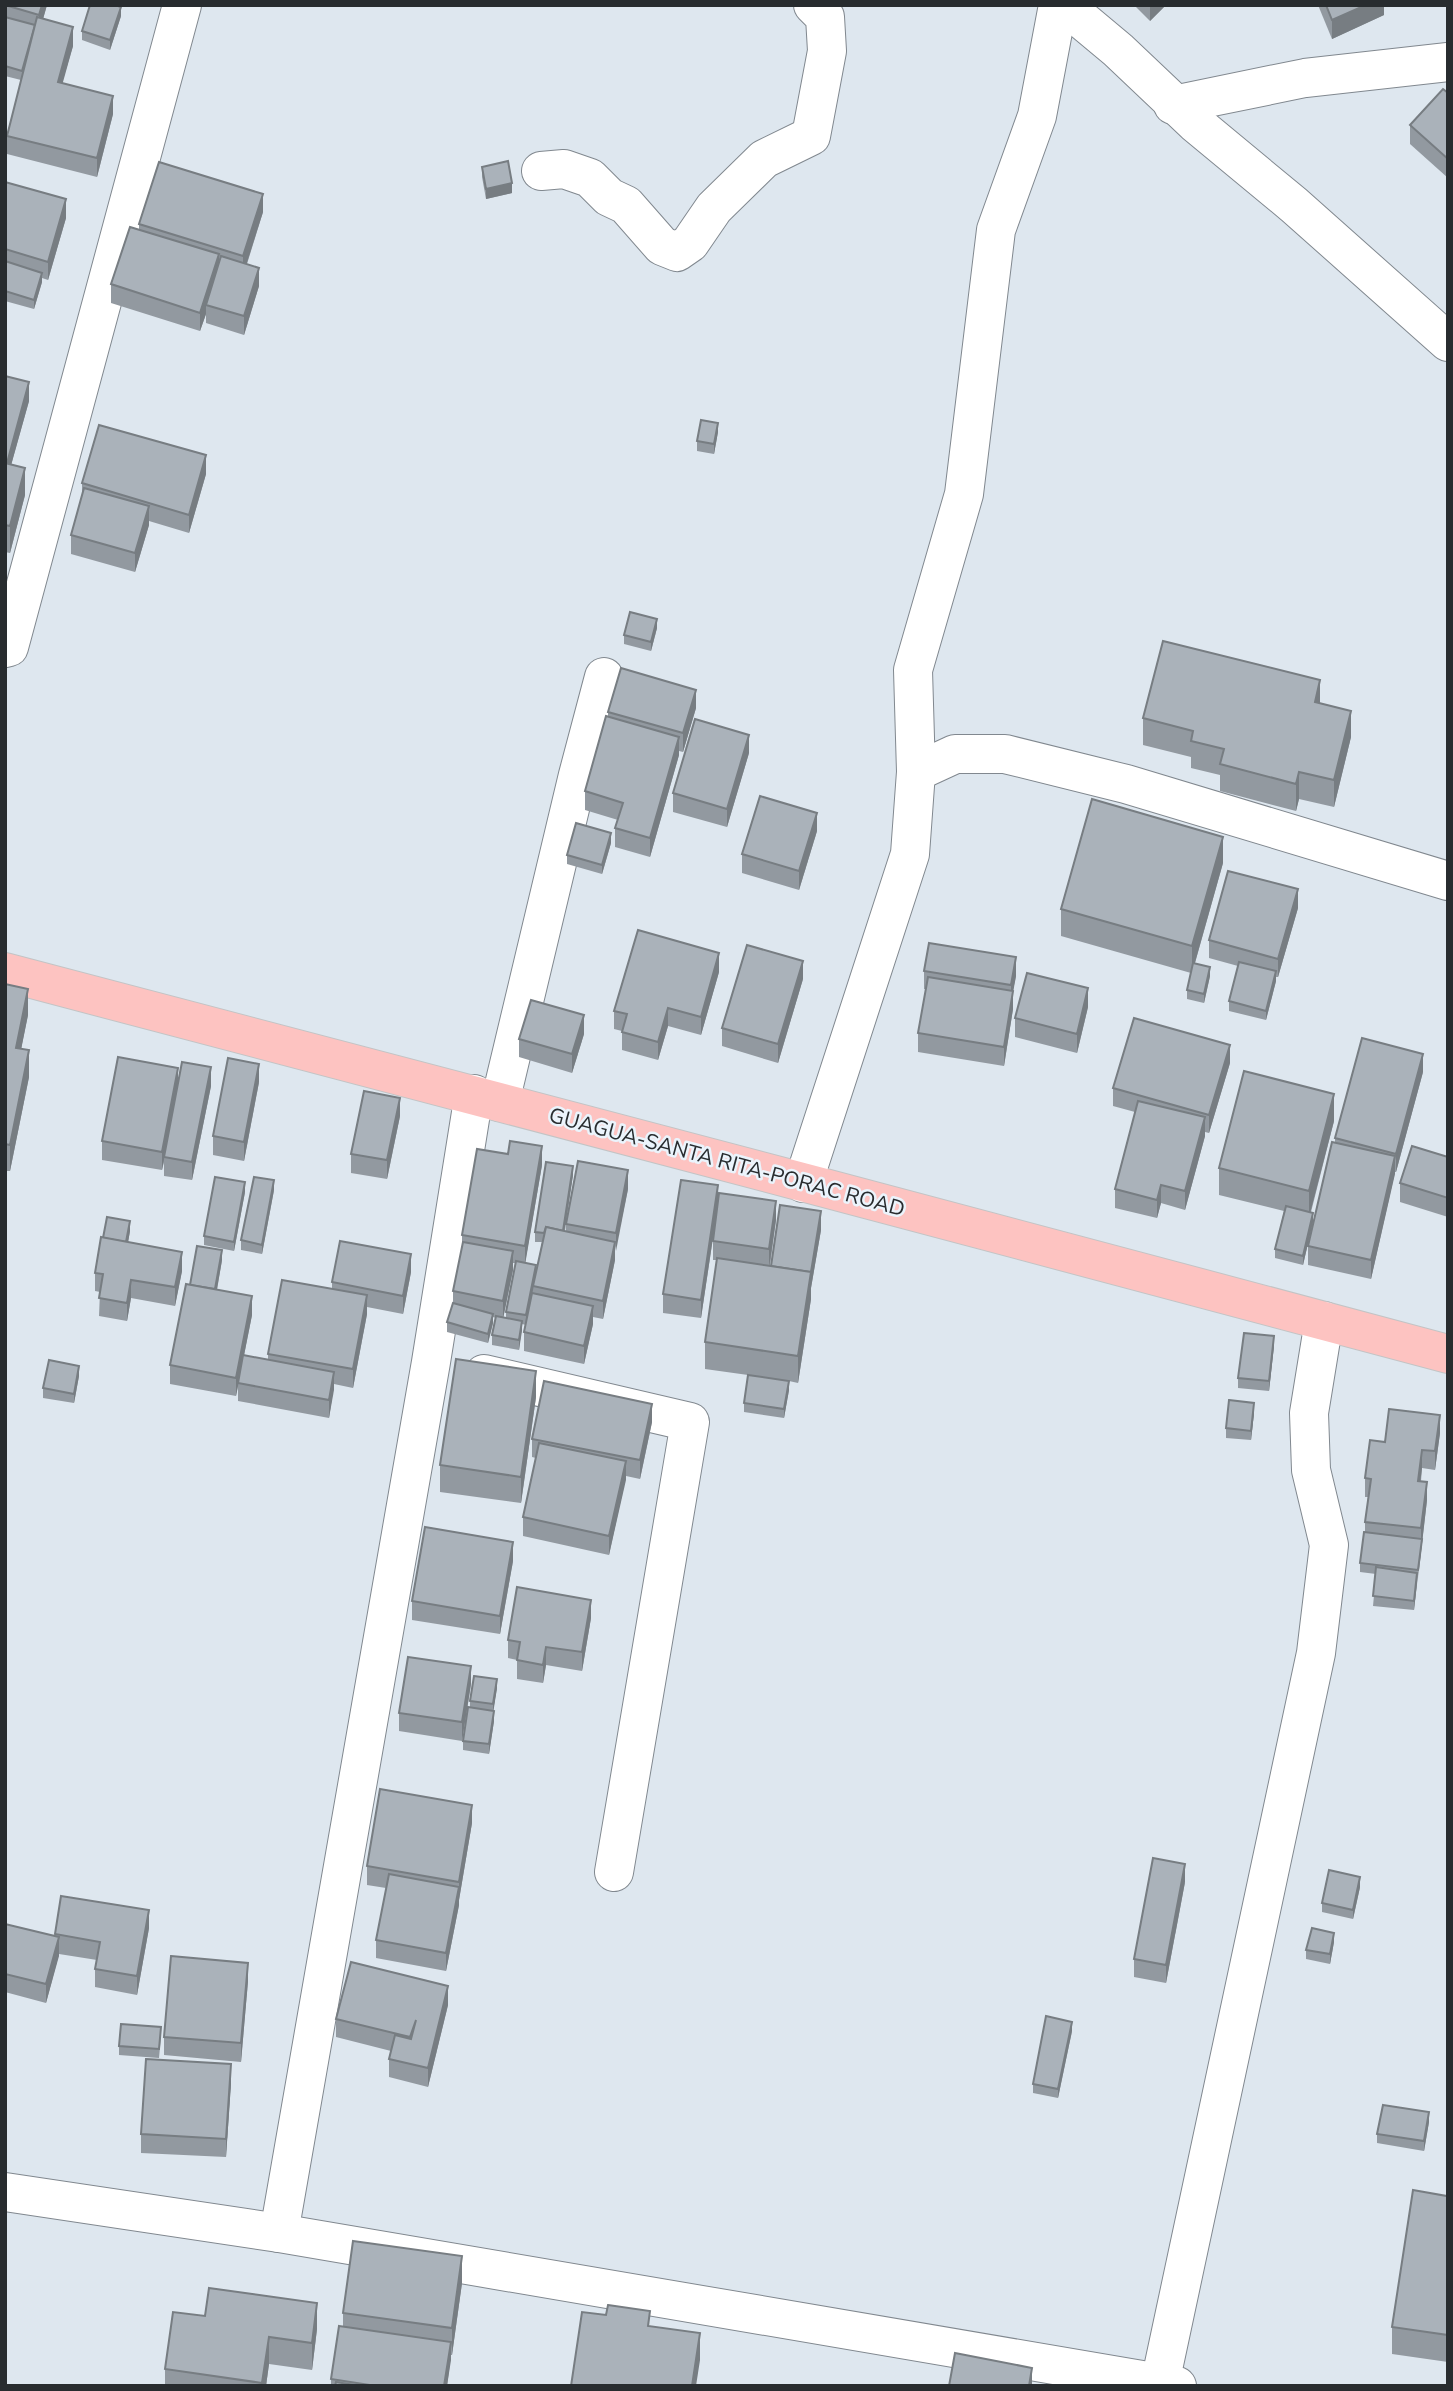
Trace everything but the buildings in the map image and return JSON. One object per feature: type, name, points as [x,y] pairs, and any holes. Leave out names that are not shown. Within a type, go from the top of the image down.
[{"type":"main road","name":"GUAGUA-SANTA RITA-PORAC ROAD","points":[[5,972],[1448,1354]]},
{"type":"street","points":[[5,648],[9,647],[183,5]]},
{"type":"street","points":[[541,171],[564,169],[590,178],[609,197],[626,205],[662,246],[677,252],[690,243],[714,208],[764,159],[811,136],[827,51],[825,17],[813,5]]},
{"type":"street","points":[[803,1183],[910,854],[916,772],[912,670],[964,494],[996,230],[1037,116],[1058,5]]},
{"type":"street","points":[[1064,5],[1118,50],[1173,105],[1442,330]]},
{"type":"street","points":[[1173,105],[1306,78],[1448,62]]},
{"type":"street","points":[[279,2233],[431,1362],[487,1098],[604,677]]},
{"type":"street","points":[[916,772],[955,754],[1005,754],[1126,784],[1448,881]]},
{"type":"street","points":[[5,2192],[279,2233],[1053,2376],[1168,2384],[1316,1653],[1329,1545],[1311,1470],[1309,1413],[1324,1321]]},
{"type":"street","points":[[431,1362],[690,1422],[614,1872]]}]
